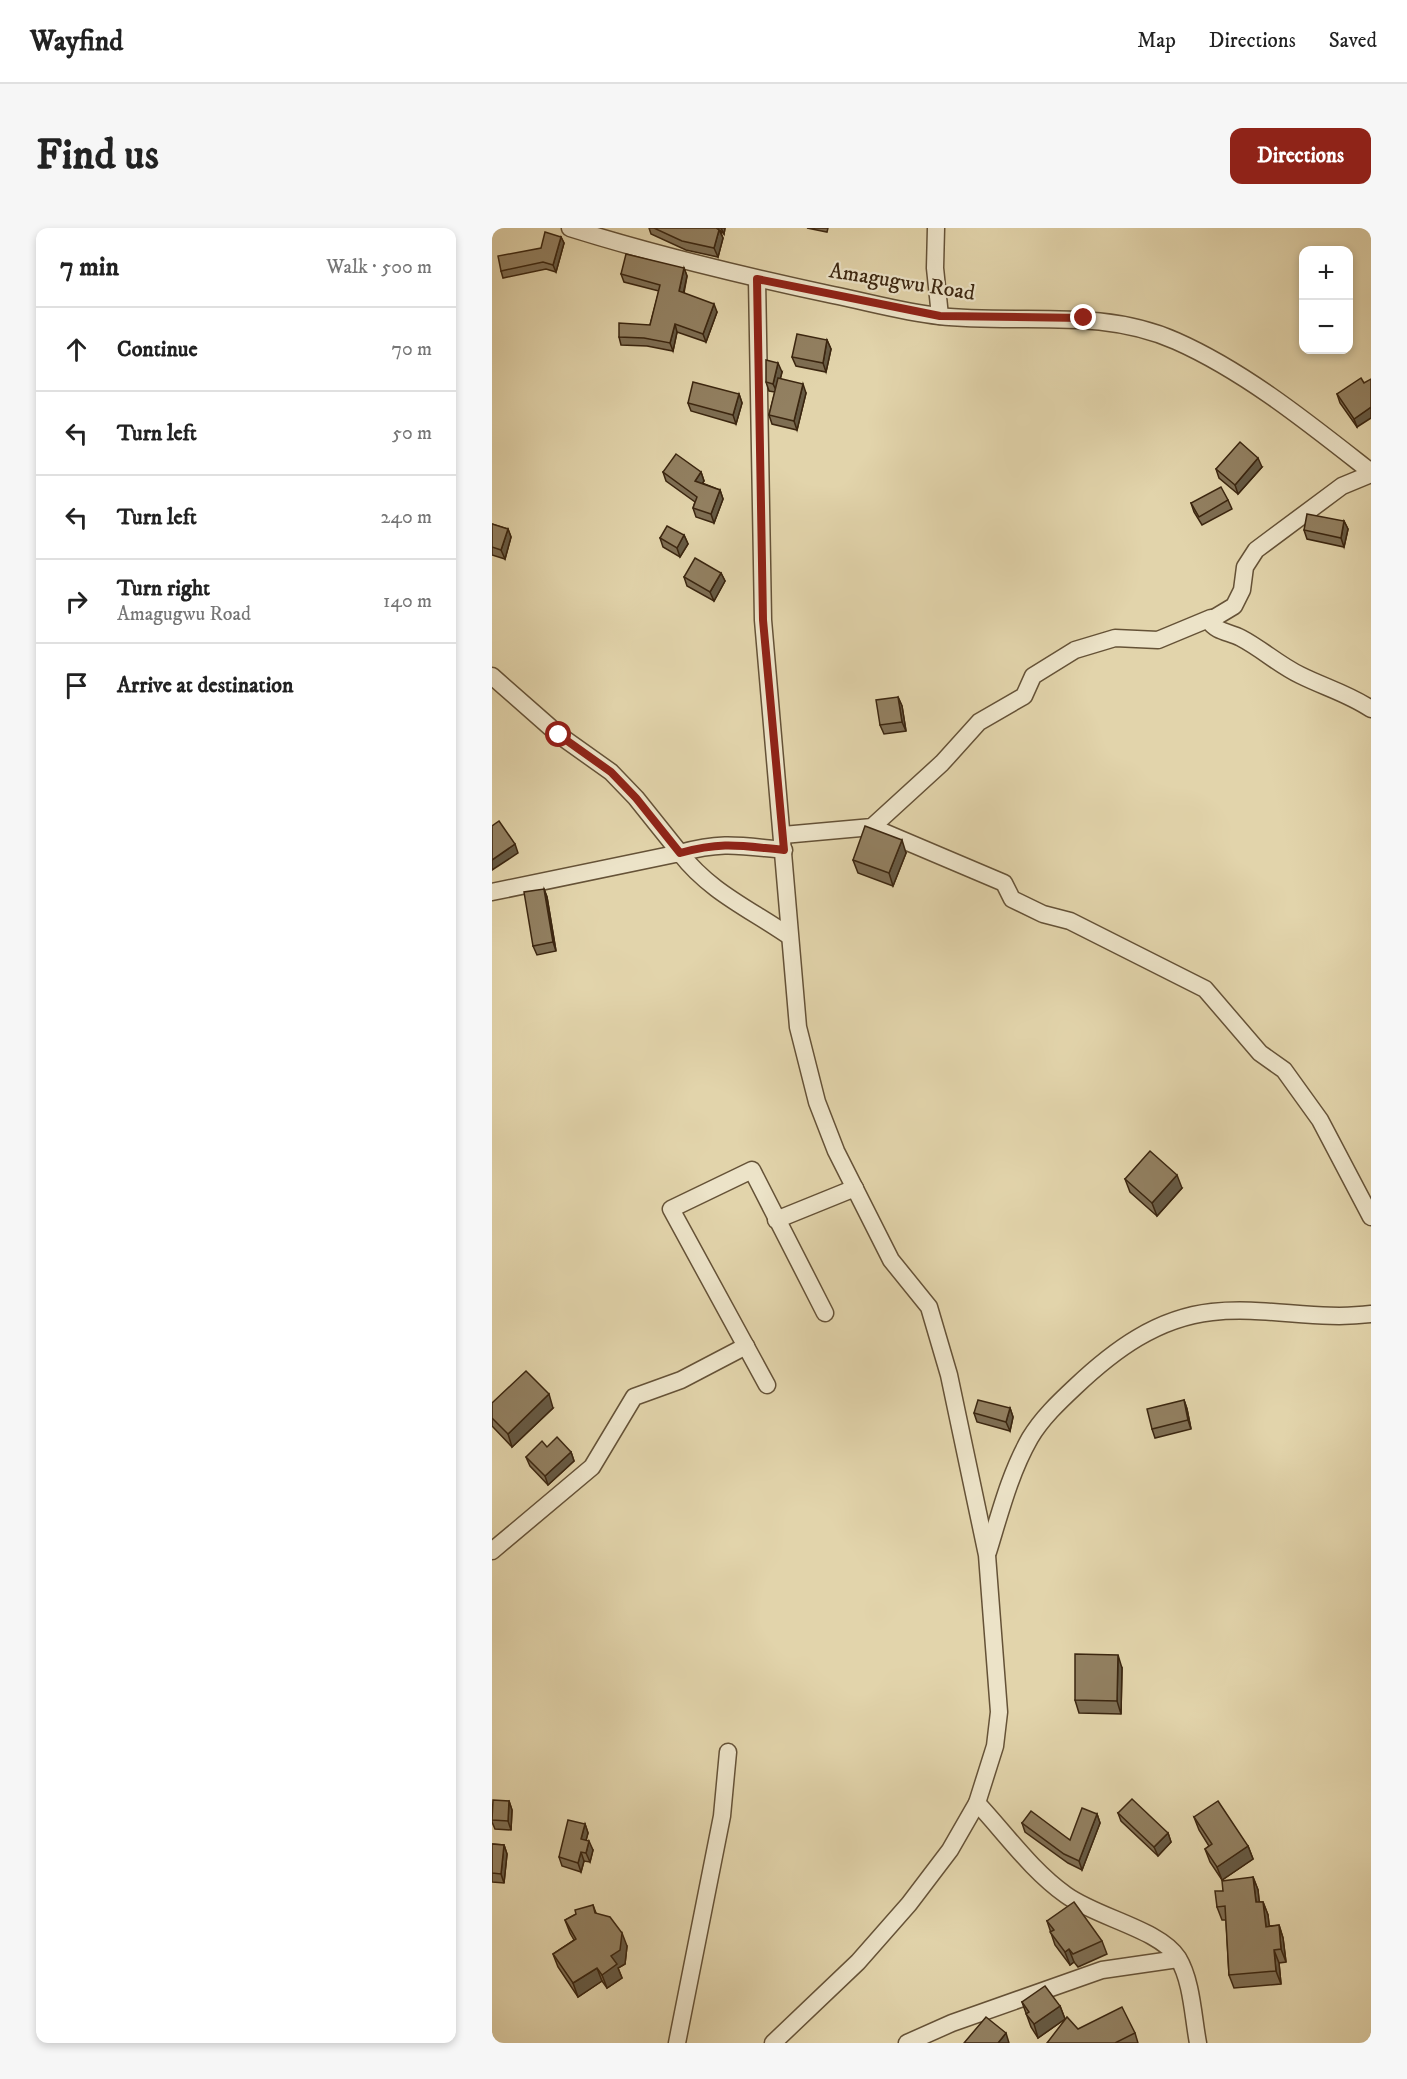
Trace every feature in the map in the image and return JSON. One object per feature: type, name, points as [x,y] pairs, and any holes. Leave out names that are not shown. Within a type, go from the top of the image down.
[{"type":"street","name":"Amagugwu Road","points":[[570,228],[757,279],[940,316],[1084,318],[1139,328],[1175,340],[1248,383],[1371,473]]},
{"type":"street","points":[[936,228],[935,268],[940,316]]},
{"type":"street","points":[[757,279],[763,620],[784,842],[789,936],[798,1027],[807,1069],[836,1151],[891,1260],[928,1307],[949,1375],[967,1449],[987,1555],[999,1712],[995,1746],[977,1803],[950,1850],[909,1904],[858,1962],[773,2043]]},
{"type":"street","points":[[872,827],[942,763],[980,722],[1024,696],[1033,676],[1075,650],[1115,638],[1158,640],[1234,606],[1242,590],[1245,567],[1256,550],[1342,486],[1371,473]]},
{"type":"street","points":[[1210,618],[1210,624],[1214,627],[1238,636],[1283,667],[1357,699],[1371,709]]},
{"type":"street","points":[[492,676],[559,735],[611,772],[636,798],[680,853],[730,901],[753,912],[789,936]]},
{"type":"street","points":[[492,892],[680,853],[711,844],[744,845],[784,842],[872,827],[1004,883],[1012,899],[1043,914],[1070,921],[1205,989],[1260,1053],[1284,1070],[1320,1120],[1371,1217]]},
{"type":"street","points":[[767,1385],[671,1209],[752,1170],[825,1313]]},
{"type":"street","points":[[776,1220],[855,1188]]},
{"type":"street","points":[[987,1555],[1014,1470],[1031,1436],[1055,1406],[1118,1349],[1177,1320],[1213,1312],[1314,1316],[1371,1314]]},
{"type":"street","points":[[492,1551],[592,1467],[634,1398],[681,1380],[746,1346]]},
{"type":"street","points":[[677,2043],[722,1816],[728,1752]]},
{"type":"street","points":[[977,1803],[1030,1864],[1066,1895],[1088,1909],[1155,1936],[1178,1959],[1187,1984],[1198,2043]]},
{"type":"street","points":[[907,2043],[952,2023],[1102,1970],[1178,1959]]},
{"type":"building","points":[[654,228],[716,228],[719,230],[714,248],[682,241]]},
{"type":"building","points":[[545,232],[561,237],[553,265],[543,262],[501,271],[498,256],[541,248]]},
{"type":"building","points":[[626,254],[684,268],[679,291],[714,304],[703,334],[675,324],[670,343],[644,338],[619,337],[619,323],[650,325],[660,285],[621,274]]},
{"type":"building","points":[[797,334],[827,340],[823,363],[792,357]]},
{"type":"building","points":[[766,360],[778,363],[773,384],[766,382]]},
{"type":"building","points":[[778,378],[803,384],[794,421],[769,415]]},
{"type":"building","points":[[1361,378],[1364,383],[1371,379],[1371,407],[1354,419],[1337,394]]},
{"type":"building","points":[[693,382],[739,394],[733,415],[688,403]]},
{"type":"building","points":[[1240,442],[1258,458],[1235,485],[1216,469]]},
{"type":"building","points":[[676,454],[701,472],[695,481],[720,490],[711,514],[693,508],[697,497],[663,472]]},
{"type":"building","points":[[1221,487],[1228,500],[1199,517],[1191,503]]},
{"type":"building","points":[[1307,514],[1344,521],[1341,538],[1304,530]]},
{"type":"building","points":[[492,524],[508,529],[501,550],[492,547]]},
{"type":"building","points":[[667,526],[684,535],[677,548],[660,538]]},
{"type":"building","points":[[695,558],[721,573],[710,592],[684,577]]},
{"type":"building","points":[[898,697],[902,722],[880,725],[876,700]]},
{"type":"building","points":[[499,821],[515,844],[492,860],[492,826]]},
{"type":"building","points":[[865,826],[902,840],[889,873],[853,860]]},
{"type":"building","points":[[544,889],[553,942],[533,946],[524,892]]},
{"type":"building","points":[[1150,1151],[1177,1175],[1152,1203],[1125,1179]]},
{"type":"building","points":[[526,1371],[549,1394],[508,1434],[492,1418],[492,1403]]},
{"type":"building","points":[[978,1400],[1010,1408],[1006,1422],[974,1413]]},
{"type":"building","points":[[1184,1400],[1188,1420],[1152,1429],[1147,1409]]},
{"type":"building","points":[[557,1437],[571,1452],[545,1476],[526,1457],[542,1441],[547,1447]]},
{"type":"building","points":[[1075,1654],[1118,1655],[1117,1701],[1075,1700]]},
{"type":"building","points":[[1132,1799],[1168,1833],[1154,1847],[1118,1813]]},
{"type":"building","points":[[493,1800],[509,1801],[508,1821],[492,1820]]},
{"type":"building","points":[[1218,1801],[1248,1846],[1217,1867],[1205,1849],[1212,1844],[1194,1817]]},
{"type":"building","points":[[1082,1808],[1097,1814],[1079,1861],[1064,1854],[1022,1823],[1031,1811],[1070,1840]]},
{"type":"building","points":[[568,1820],[585,1824],[581,1839],[589,1841],[586,1853],[581,1852],[578,1863],[559,1857]]},
{"type":"building","points":[[492,1844],[504,1845],[501,1874],[492,1873]]},
{"type":"building","points":[[1253,1877],[1256,1902],[1263,1902],[1266,1927],[1279,1925],[1281,1949],[1274,1950],[1276,1971],[1229,1975],[1225,1906],[1217,1907],[1215,1891],[1223,1891],[1222,1881]]},
{"type":"building","points":[[1074,1902],[1102,1941],[1073,1954],[1069,1949],[1065,1952],[1050,1932],[1054,1930],[1047,1921]]},
{"type":"building","points":[[593,1905],[595,1913],[610,1917],[622,1933],[620,1950],[611,1956],[617,1964],[602,1975],[597,1968],[573,1983],[553,1954],[576,1939],[565,1920],[576,1914],[575,1910]]},
{"type":"building","points":[[1045,1986],[1060,2006],[1034,2024],[1026,2014],[1029,2012],[1022,2002]]},
{"type":"building","points":[[1122,2007],[1135,2033],[1115,2043],[1047,2043],[1067,2017],[1078,2029]]},
{"type":"building","points":[[986,2017],[1006,2033],[998,2043],[964,2043]]},
{"type":"route","points":[[559,735],[611,772],[636,798],[680,853],[711,844],[784,850],[763,620],[757,279],[940,316],[1005,319],[1084,318]]}]
